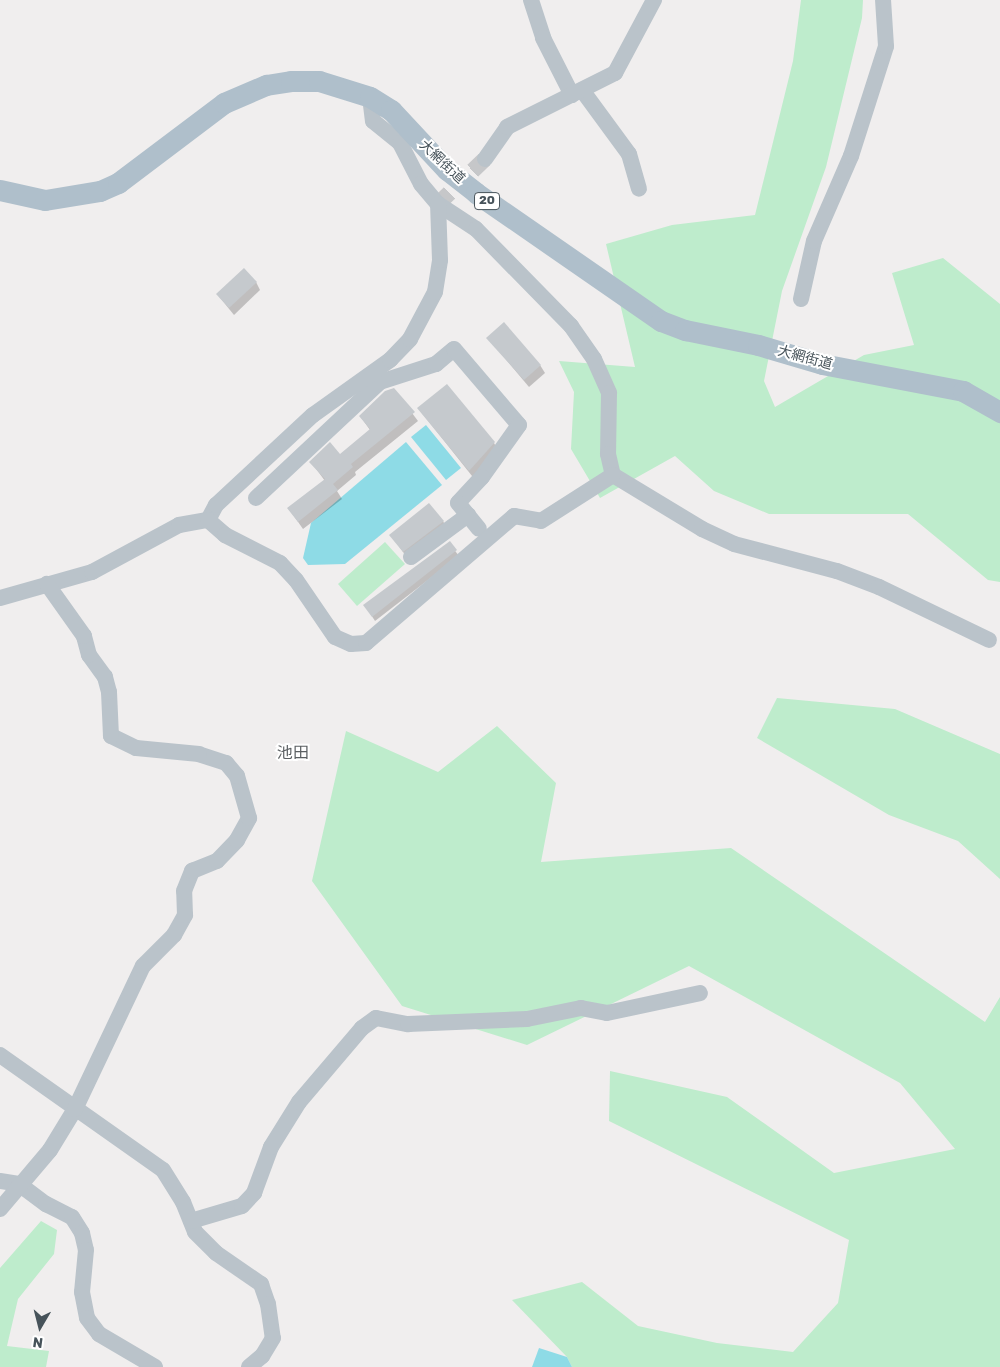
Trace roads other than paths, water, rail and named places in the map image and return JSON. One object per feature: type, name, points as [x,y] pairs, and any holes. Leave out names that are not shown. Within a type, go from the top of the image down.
[{"type":"main road","name":"大網街道","points":[[0,190],[45,200],[100,191],[118,183],[224,103],[266,85],[291,81],[319,81],[370,97],[391,110],[447,170],[476,193],[661,321],[685,330],[758,345],[822,364],[963,391],[1000,412]]},
{"type":"street","points":[[532,0],[543,38],[577,93],[629,154],[639,189]]},
{"type":"street","points":[[485,159],[507,128],[615,73],[654,0]]},
{"type":"street","points":[[801,300],[814,241],[851,156],[883,55],[883,0]]},
{"type":"street","points":[[370,97],[373,121],[400,143],[422,184],[438,204],[476,228],[571,326],[594,359],[609,393],[608,454],[613,475],[702,529],[734,544],[837,571],[879,587],[989,640]]},
{"type":"street","points":[[256,498],[410,339],[425,316],[435,292],[440,260],[438,204]]},
{"type":"street","points":[[208,520],[216,505],[298,428],[380,382],[436,364],[454,349],[518,425],[482,477],[458,503],[479,529]]},
{"type":"street","points":[[0,598],[92,572],[179,525],[208,520],[225,534],[280,563],[296,580],[335,637],[351,644],[366,642],[514,516],[541,521],[613,475]]},
{"type":"street","points":[[411,557],[468,515]]},
{"type":"street","points":[[0,1209],[19,1184],[50,1150],[75,1109],[143,966],[174,935],[185,915],[184,892],[192,871],[217,861],[238,840],[249,818],[237,776],[226,763],[199,754],[136,748],[111,736],[109,692],[104,677],[89,655],[84,636],[47,584]]},
{"type":"street","points":[[191,1221],[242,1206],[254,1193],[271,1147],[299,1102],[362,1028],[376,1018],[408,1024],[527,1019],[581,1008],[607,1013],[700,993]]},
{"type":"street","points":[[0,1055],[164,1170],[195,1232],[216,1254],[261,1284],[268,1304],[273,1338],[262,1356],[249,1367]]},
{"type":"street","points":[[0,1181],[19,1184],[46,1204],[72,1217],[82,1233],[86,1250],[82,1292],[87,1318],[95,1328],[155,1367]]},
{"type":"water","points":[[426,425],[461,468],[446,480],[411,437]]},
{"type":"water","points":[[406,442],[442,485],[345,564],[308,565],[303,558],[311,523]]},
{"type":"water","points":[[539,1348],[567,1357],[572,1367],[532,1367]]},
{"type":"tunnel","points":[[438,204],[485,159]]},
{"type":"district","name":"池田","points":[[293,753]]}]
